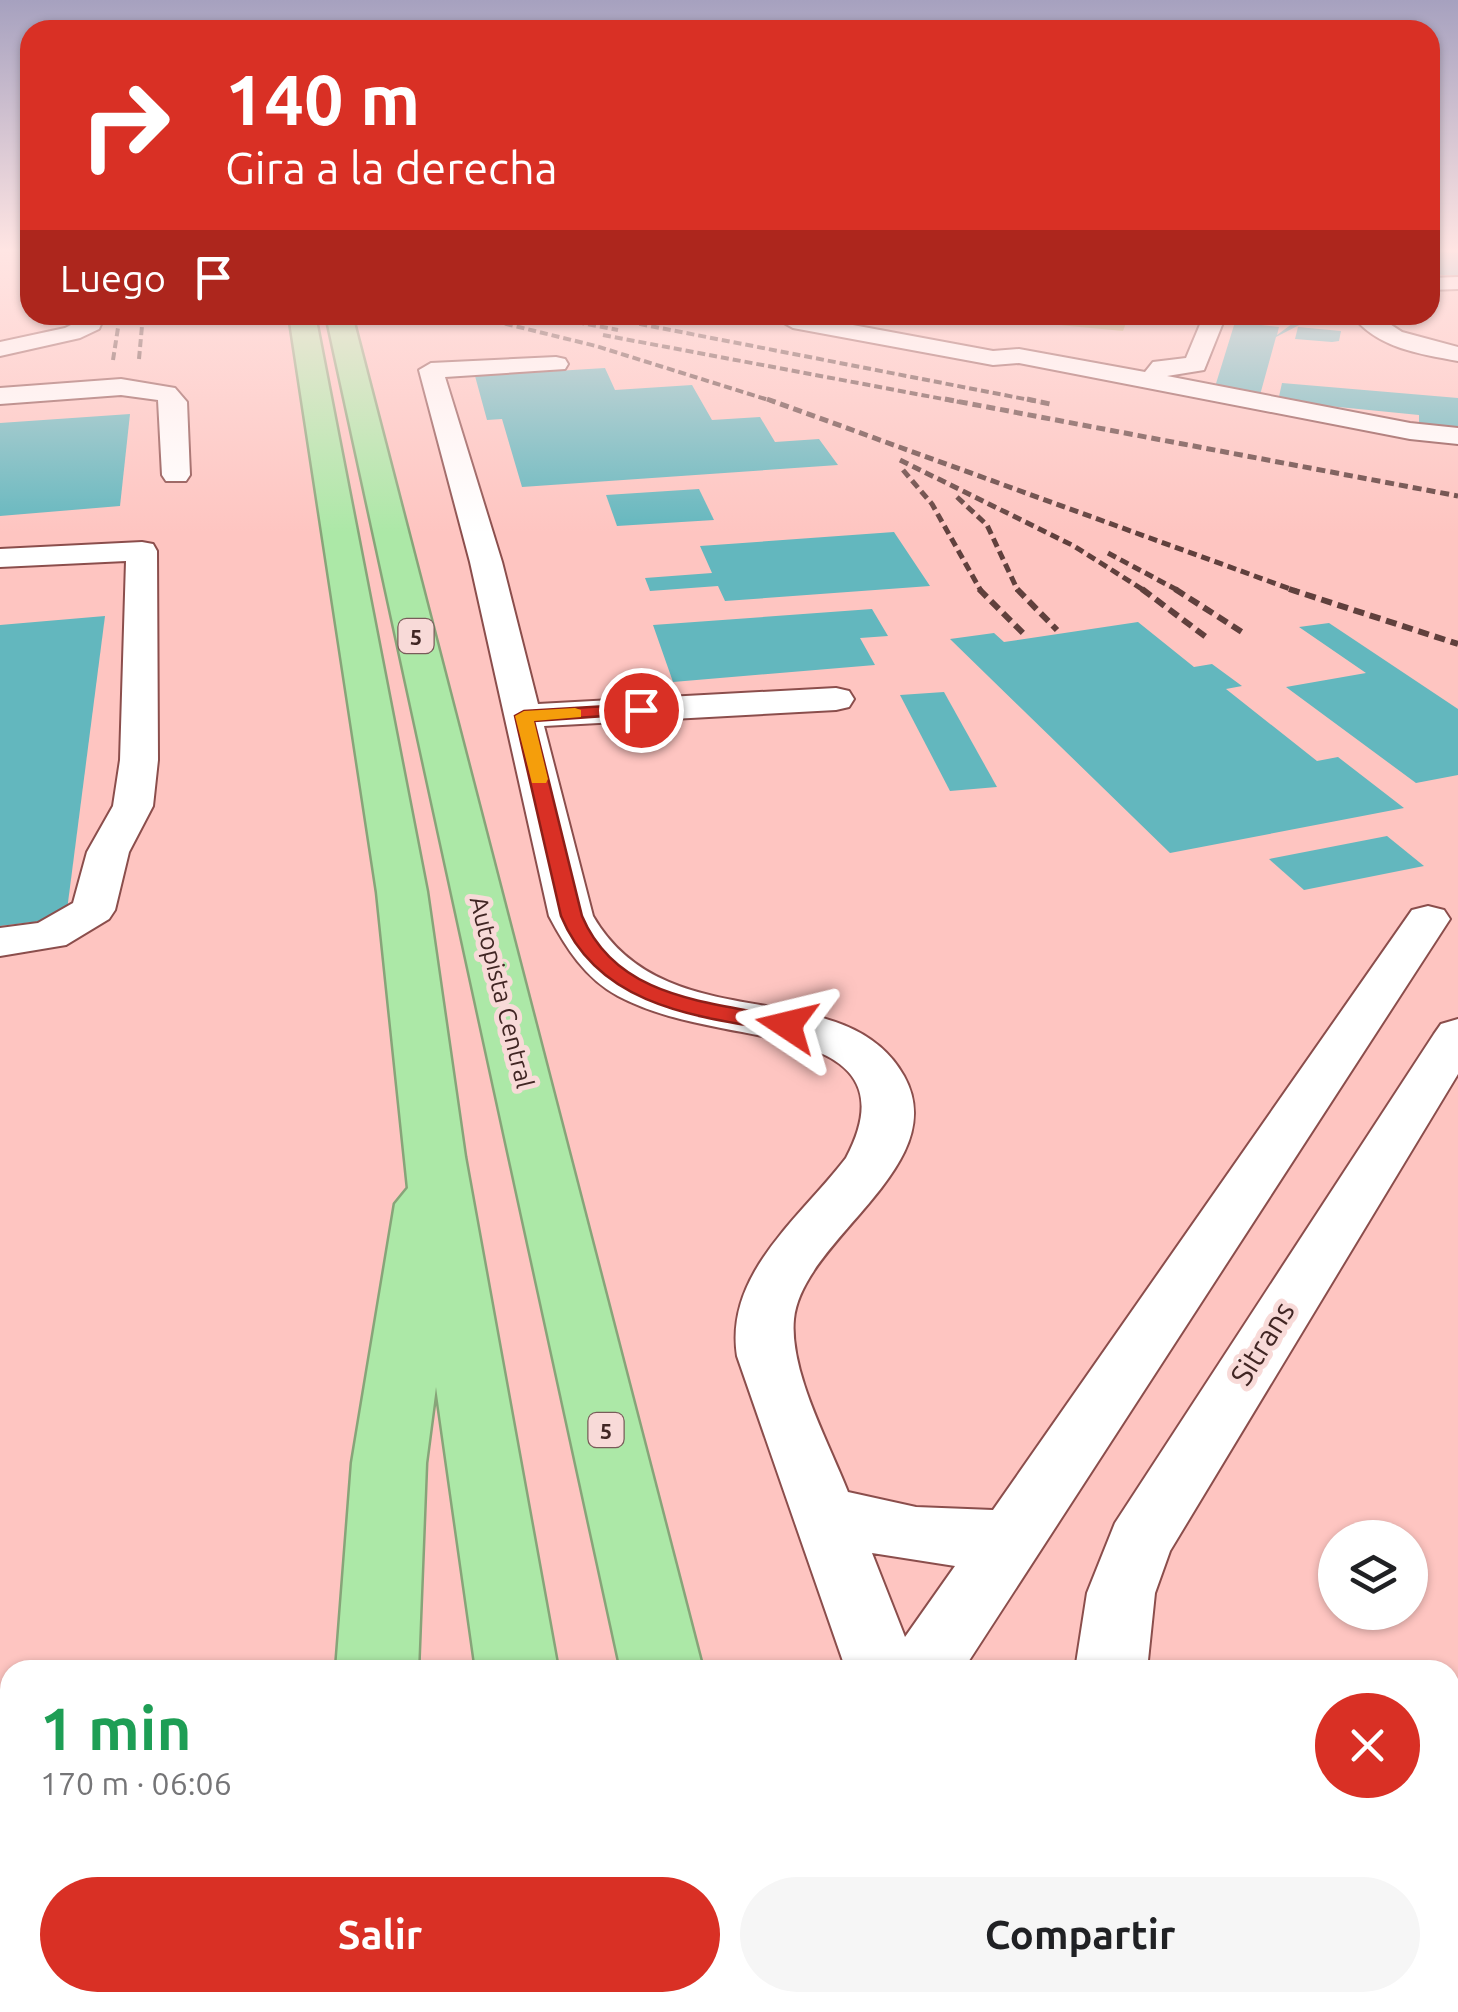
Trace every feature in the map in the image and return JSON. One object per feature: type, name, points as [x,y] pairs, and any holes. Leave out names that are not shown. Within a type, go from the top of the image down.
[{"type":"highway","name":"5","points":[[307,346],[402,892],[434,1157],[515,1660]]},
{"type":"highway","name":"Autopista Central","points":[[346,346],[660,1660]]},
{"type":"highway","points":[[378,1660],[381,1552],[389,1463],[434,1157]]},
{"type":"street","points":[[928,346],[993,358],[1019,356],[1410,431],[1458,436]]},
{"type":"street","points":[[1151,380],[1162,367],[1196,365],[1203,346]]},
{"type":"street","points":[[1427,346],[1458,354]]},
{"type":"street","points":[[556,364],[431,370],[486,562],[572,916],[596,958],[630,985],[675,1004],[787,1025],[833,1038],[866,1059],[884,1084],[888,1107],[880,1147],[859,1180],[803,1243],[776,1282],[764,1322],[772,1375],[878,1660]]},
{"type":"street","points":[[0,396],[122,387],[166,393],[174,402],[176,475]]},
{"type":"street","points":[[0,558],[142,551],[133,806],[108,852],[93,910],[66,929],[0,942]]},
{"type":"street","points":[[524,716],[836,699]]},
{"type":"street","points":[[930,1660],[1428,919]]},
{"type":"street","name":"Sitrans","points":[[1112,1660],[1121,1593],[1154,1514],[1458,1034]]},
{"type":"street","points":[[823,1510],[899,1535],[940,1540],[1012,1537]]},
{"type":"building","points":[[1228,346],[1274,346],[1260,395],[1214,390]]},
{"type":"building","points":[[605,368],[615,390],[692,385],[712,420],[760,417],[775,442],[819,439],[838,465],[522,487],[502,419],[487,420],[475,376]]},
{"type":"building","points":[[1282,383],[1458,398],[1458,432],[1419,425],[1419,415],[1278,401]]},
{"type":"building","points":[[130,414],[120,506],[0,516],[0,423]]},
{"type":"building","points":[[699,489],[714,520],[617,526],[606,495]]},
{"type":"building","points":[[894,532],[930,586],[725,601],[718,586],[650,591],[645,578],[712,573],[700,546]]},
{"type":"building","points":[[872,609],[888,636],[860,638],[875,665],[673,682],[653,625]]},
{"type":"building","points":[[105,616],[66,918],[0,926],[0,625]]},
{"type":"building","points":[[1138,622],[1194,667],[1212,664],[1242,686],[1226,689],[1317,761],[1338,757],[1404,808],[1170,853],[950,639],[994,633],[1004,642]]},
{"type":"building","points":[[1329,623],[1458,709],[1458,775],[1416,783],[1286,687],[1366,673],[1299,627]]},
{"type":"building","points":[[944,692],[997,787],[950,791],[900,695]]},
{"type":"building","points":[[1387,836],[1424,866],[1304,890],[1269,859]]},
{"type":"railway","points":[[113,360],[115,346]]},
{"type":"railway","points":[[139,359],[140,346]]},
{"type":"railway","points":[[596,346],[775,402]]},
{"type":"railway","points":[[661,346],[959,402]]},
{"type":"railway","points":[[752,346],[1040,402]]},
{"type":"railway","points":[[767,399],[1296,591]]},
{"type":"railway","points":[[945,399],[1458,496]]},
{"type":"railway","points":[[1027,399],[1050,404]]},
{"type":"railway","points":[[900,460],[1074,546],[1143,590]]},
{"type":"railway","points":[[903,470],[932,504],[981,591]]},
{"type":"railway","points":[[957,497],[987,525],[1017,589]]},
{"type":"railway","points":[[1108,553],[1179,591]]},
{"type":"railway","points":[[1017,589],[1057,630]]},
{"type":"railway","points":[[1175,589],[1245,634]]},
{"type":"railway","points":[[1289,589],[1458,644]]},
{"type":"railway","points":[[1143,590],[1210,640]]},
{"type":"railway","points":[[981,591],[1026,636]]},
{"type":"slow traffic","points":[[539,779],[524,716],[575,713]]},
{"type":"route","points":[[641,710],[524,716],[580,937],[611,972],[652,995],[701,1010],[787,1025]]}]
